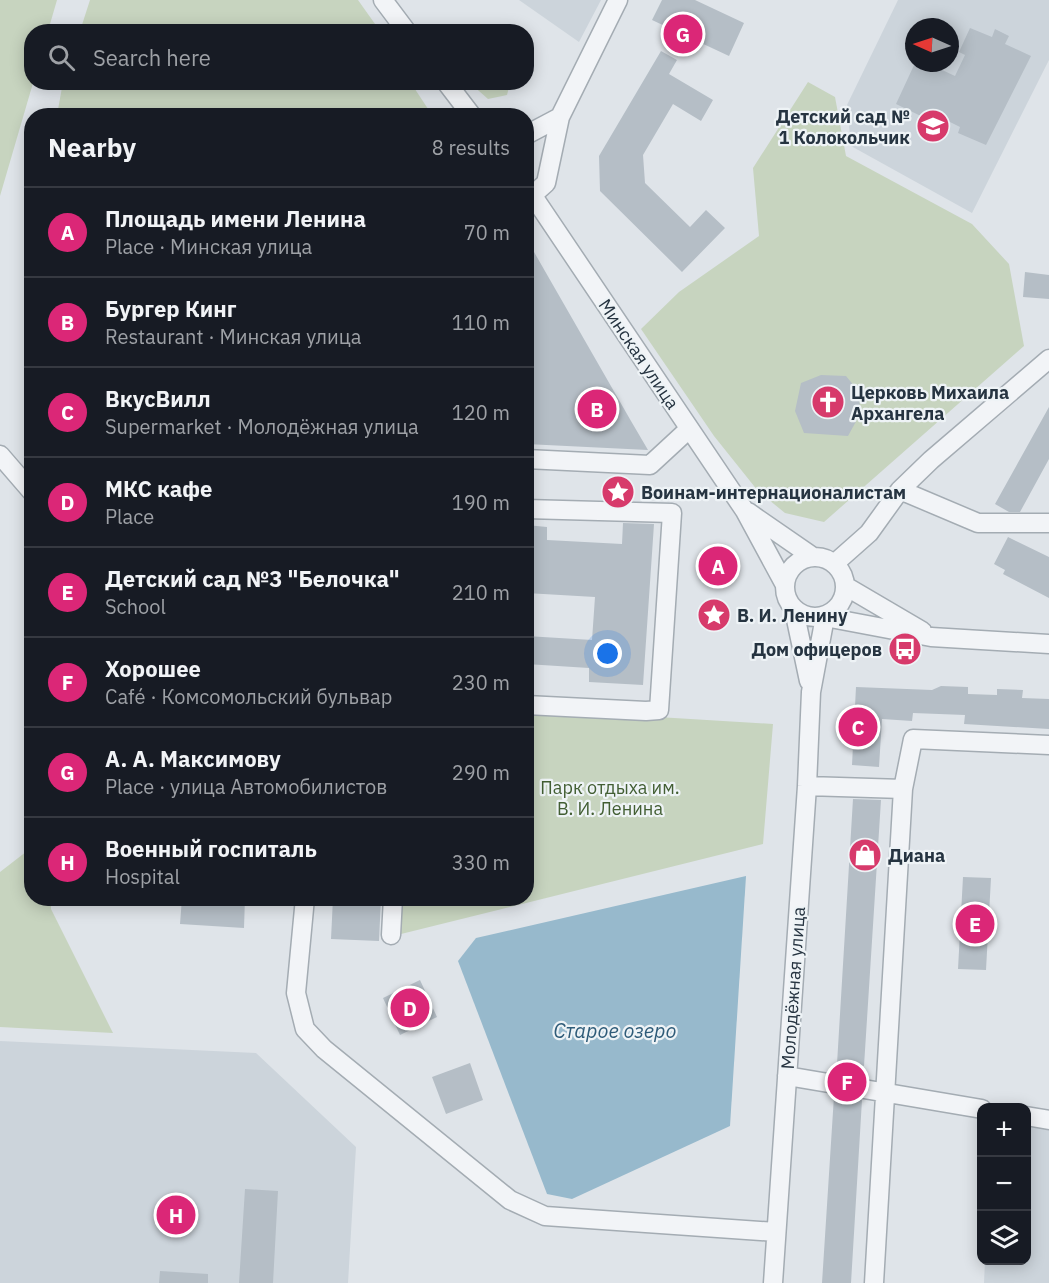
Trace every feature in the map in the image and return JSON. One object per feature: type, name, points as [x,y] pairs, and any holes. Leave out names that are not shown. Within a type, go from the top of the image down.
[{"type":"street","points":[[383,0],[401,24]]},
{"type":"street","points":[[534,194],[546,183],[560,117],[618,0]]},
{"type":"street","points":[[452,90],[466,108]]},
{"type":"street","points":[[534,131],[560,117]]},
{"type":"street","points":[[534,147],[543,152],[549,165]]},
{"type":"street","name":"Минская улица","points":[[534,205],[745,511],[785,585]]},
{"type":"street","points":[[834,564],[869,532],[900,490],[1049,359]]},
{"type":"street","points":[[534,459],[650,465],[689,429]]},
{"type":"street","points":[[0,455],[24,483]]},
{"type":"street","points":[[900,490],[978,523],[1049,523]]},
{"type":"street","points":[[534,509],[672,513],[659,710],[534,705]]},
{"type":"street","name":"Минская улица","points":[[745,511],[813,557]]},
{"type":"street","points":[[931,637],[847,587],[840,569],[828,560],[813,557],[799,562],[791,569],[785,585],[787,598],[794,610],[813,618],[825,617],[931,637],[1049,644]]},
{"type":"street","points":[[825,617],[837,609],[847,587]]},
{"type":"street","name":"Молодёжная улица","points":[[794,610],[811,692]]},
{"type":"street","name":"Молодёжная улица","points":[[773,1283],[807,786],[811,692],[825,617]]},
{"type":"street","points":[[874,1283],[903,789],[914,739],[1049,745]]},
{"type":"street","points":[[807,786],[903,789]]},
{"type":"street","points":[[304,906],[296,993],[305,1029],[324,1049],[510,1200],[544,1216],[776,1232]]},
{"type":"street","points":[[390,935],[392,906]]},
{"type":"street","points":[[787,1076],[977,1108]]},
{"type":"street","points":[[1031,1117],[1049,1120]]},
{"type":"shaded area","points":[[519,0],[601,0],[579,42]]},
{"type":"shaded area","name":"Детский сад № 1 Колокольчик","points":[[898,0],[1049,0],[1049,60],[972,213],[851,146],[847,105]]},
{"type":"shaded area","points":[[0,1041],[256,1053],[356,1147],[348,1283],[0,1283]]},
{"type":"shaded area","points":[[1031,1125],[1049,1125],[1049,1283],[984,1283],[985,1265],[1031,1265]]},
{"type":"green space","points":[[0,0],[57,0],[50,24],[24,24],[24,90],[31,90],[0,196]]},
{"type":"green space","points":[[90,0],[358,0],[375,24],[82,24]]},
{"type":"green space","points":[[808,82],[835,97],[846,156],[972,224],[1009,264],[1024,346],[824,522],[785,513],[758,491],[714,436],[641,329],[679,292],[759,236],[753,168]]},
{"type":"green space","points":[[62,90],[416,90],[427,108],[58,108]]},
{"type":"green space","points":[[478,90],[508,90],[507,95],[488,99]]},
{"type":"green space","name":"Парк отдыха им. В. И. Ленина","points":[[534,709],[773,724],[763,844],[534,901]]},
{"type":"green space","points":[[24,853],[24,906],[51,906],[113,1033],[0,1027],[0,872]]},
{"type":"green space","name":"Парк отдыха им. В. И. Ленина","points":[[395,906],[514,906],[393,936]]},
{"type":"water","name":"Старое озеро","points":[[746,876],[730,1126],[572,1199],[547,1194],[458,961],[476,938]]},
{"type":"building","points":[[662,0],[695,0],[744,23],[729,56],[652,20]]},
{"type":"building","points":[[970,28],[992,37],[995,29],[1009,36],[1005,44],[1031,56],[986,145],[958,133],[960,127],[928,111],[925,118],[896,104],[911,72],[946,72],[955,76],[959,72],[965,55],[959,52]]},
{"type":"building","points":[[661,51],[677,60],[669,74],[713,100],[701,121],[673,104],[643,155],[645,183],[690,227],[706,210],[725,228],[682,272],[600,191],[599,156]]},
{"type":"building","points":[[534,252],[631,421],[648,450],[534,444]]},
{"type":"building","points":[[1025,272],[1049,275],[1049,299],[1023,297]]},
{"type":"building","name":"Церковь Михаила Архангела","points":[[821,375],[846,376],[860,393],[859,416],[848,436],[804,433],[795,411],[801,383]]},
{"type":"building","points":[[1049,407],[1049,459],[1020,512],[1009,512],[995,504]]},
{"type":"building","points":[[623,523],[654,524],[643,685],[589,682],[589,668],[534,665],[534,636],[592,640],[595,597],[534,593],[534,526],[547,527],[547,540],[622,544]]},
{"type":"building","points":[[1008,537],[1049,557],[1049,598],[1003,574],[1005,570],[994,564]]},
{"type":"building","points":[[941,686],[968,687],[968,694],[997,695],[997,689],[1023,690],[1022,698],[1049,699],[1049,729],[964,724],[965,715],[913,713],[912,721],[882,719],[879,767],[852,765],[856,687],[932,690]]},
{"type":"building","points":[[853,799],[881,800],[864,1066],[837,1064]]},
{"type":"building","points":[[963,877],[991,878],[986,970],[958,969]]},
{"type":"building","points":[[181,906],[245,906],[244,928],[180,924]]},
{"type":"building","points":[[333,906],[381,906],[379,941],[331,939]]},
{"type":"building","points":[[420,980],[437,1017],[400,1035],[383,998]]},
{"type":"building","points":[[470,1063],[483,1100],[446,1114],[432,1077]]},
{"type":"building","points":[[834,1096],[862,1100],[851,1283],[822,1283]]},
{"type":"building","points":[[245,1189],[278,1191],[273,1283],[239,1283]]},
{"type":"building","points":[[160,1271],[208,1274],[208,1283],[159,1283]]},
{"type":"place","name":"А. А. Максимову","points":[[683,34]]},
{"type":"place","name":"Детский сад № 1 Колокольчик","points":[[933,126]]},
{"type":"place","name":"Церковь Михаила Архангела","points":[[828,402]]},
{"type":"place","name":"Бургер Кинг","points":[[597,409]]},
{"type":"place","name":"Воинам-интернационалистам","points":[[618,492]]},
{"type":"place","name":"Площадь имени Ленина","points":[[718,566]]},
{"type":"place","name":"В. И. Ленину","points":[[714,615]]},
{"type":"place","name":"Дом офицеров","points":[[905,649]]},
{"type":"place","name":"ВкусВилл","points":[[858,727]]},
{"type":"place","name":"Диана","points":[[865,855]]},
{"type":"place","name":"Детский сад №3 \"Белочка\"","points":[[975,924]]},
{"type":"place","name":"МКС кафе","points":[[410,1008]]},
{"type":"place","name":"Хорошее","points":[[847,1082]]},
{"type":"place","name":"Военный госпиталь","points":[[176,1215]]}]
